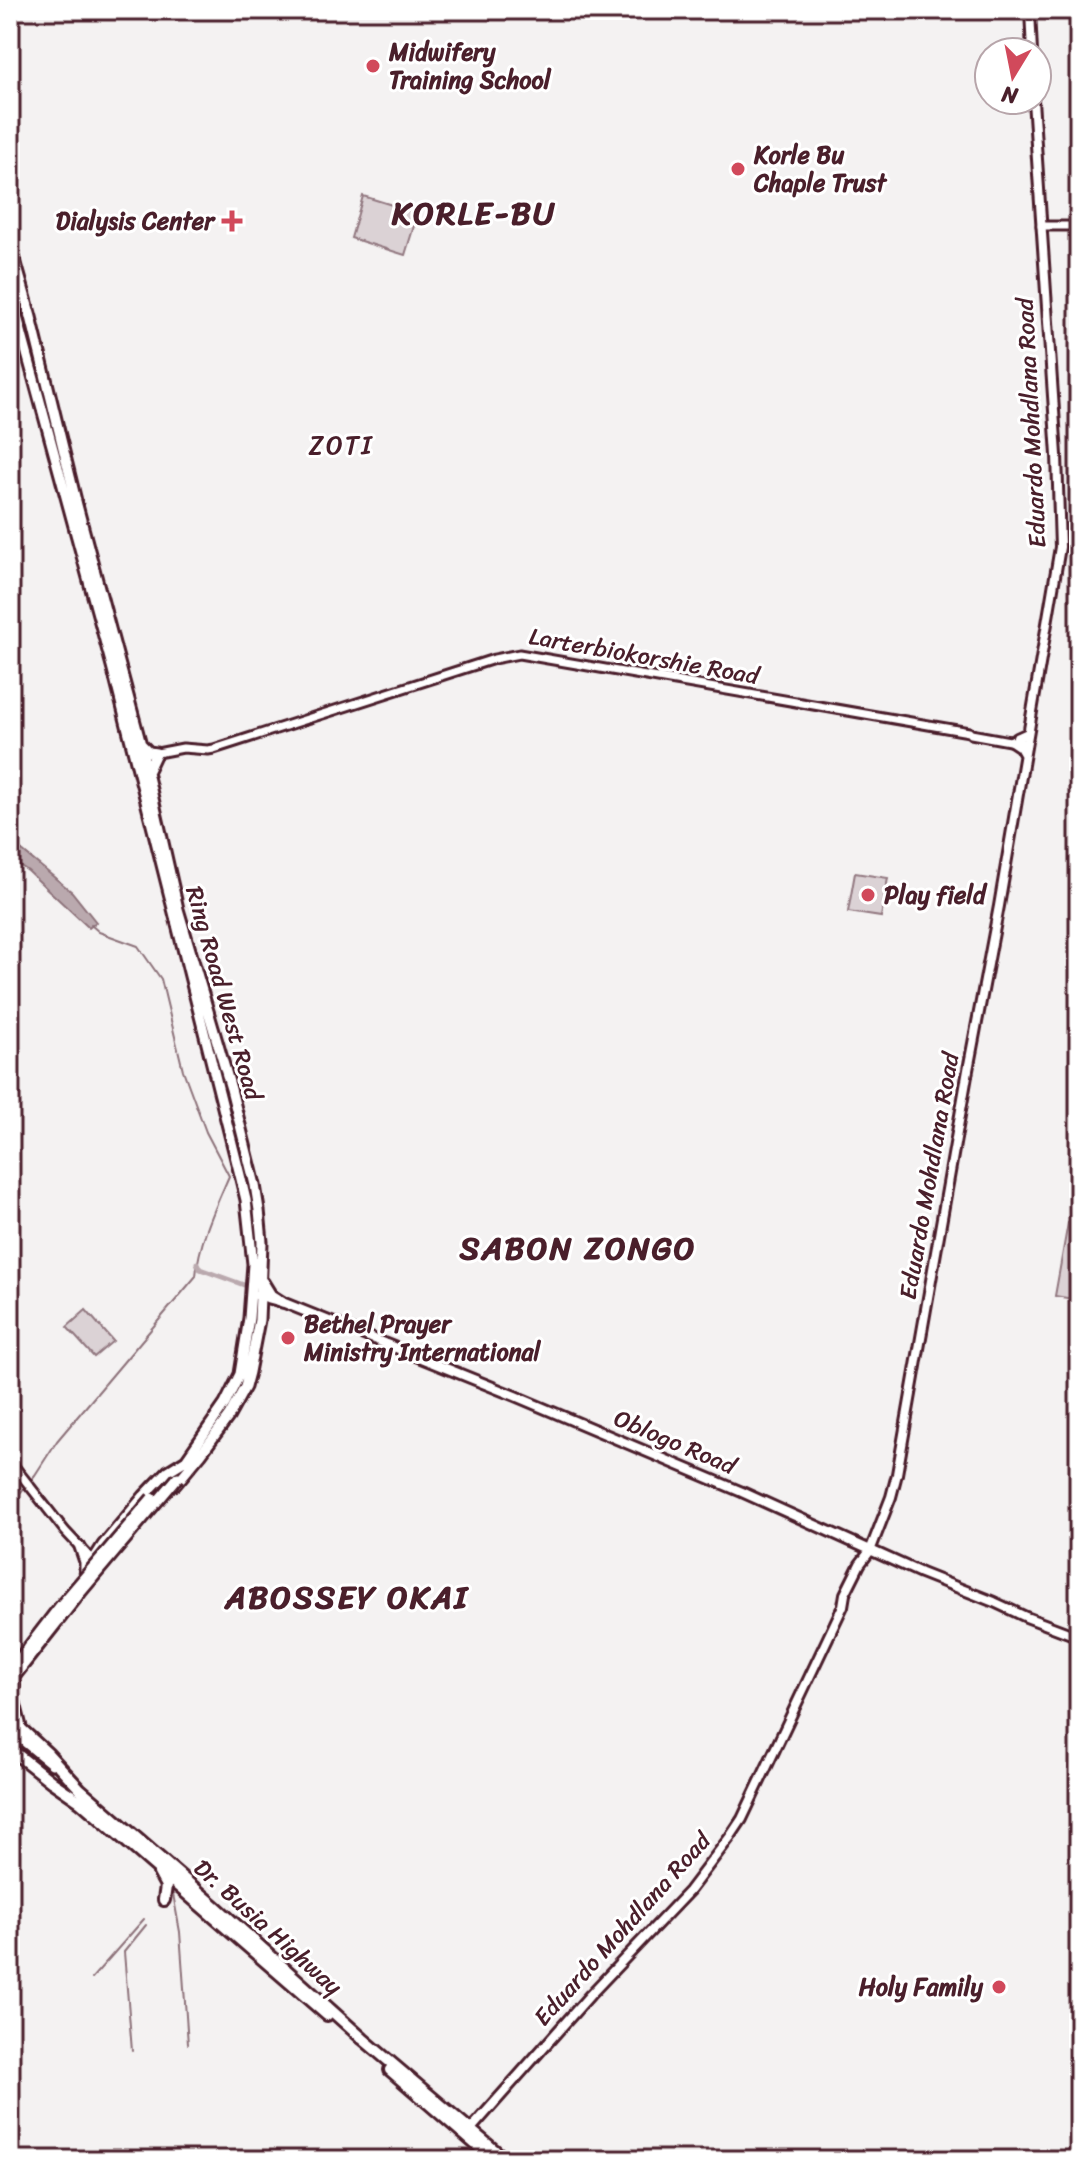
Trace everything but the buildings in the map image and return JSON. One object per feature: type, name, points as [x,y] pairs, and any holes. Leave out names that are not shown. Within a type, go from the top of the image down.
[{"type":"highway","points":[[11,1685],[16,1730]]},
{"type":"highway","name":"Dr. Busia Highway","points":[[10,1716],[16,1730],[48,1754],[69,1786],[151,1862],[494,2160]]},
{"type":"highway","name":"Dr. Busia Highway","points":[[10,1748],[52,1782],[69,1786],[178,1874],[186,1887],[226,1917],[506,2160]]},
{"type":"highway","points":[[151,1862],[166,1886],[164,1900]]},
{"type":"main road","points":[[1030,10],[1031,36]]},
{"type":"main road","name":"Eduardo Mohdlana Road","points":[[471,2129],[590,1995],[689,1891],[742,1819],[843,1606],[845,1594],[870,1551],[891,1497],[1025,756],[1061,539],[1034,116]]},
{"type":"main road","name":"Ring Road West Road","points":[[10,242],[140,741],[139,758],[246,1200],[259,1320],[245,1387],[219,1431],[91,1569],[10,1670]]},
{"type":"main road","points":[[10,291],[123,711],[139,758]]},
{"type":"main road","points":[[17,321],[31,317]]},
{"type":"main road","points":[[1014,740],[1027,739]]},
{"type":"main road","points":[[1014,740],[1025,756]]},
{"type":"main road","points":[[140,741],[143,747],[156,753],[147,772]]},
{"type":"main road","name":"Ring Road West Road","points":[[11,1685],[26,1662],[181,1471],[225,1404],[240,1374],[262,1275],[262,1242],[255,1185],[231,1089],[178,909],[147,772],[139,758]]},
{"type":"main road","points":[[262,1275],[267,1290],[282,1302]]},
{"type":"main road","name":"Oblogo Road","points":[[256,1295],[282,1302],[529,1402],[742,1492],[870,1551],[1079,1637]]},
{"type":"main road","points":[[259,1320],[267,1307],[282,1302]]},
{"type":"main road","name":"Ring Road West Road","points":[[10,1670],[67,1601],[103,1545],[168,1471],[181,1471]]},
{"type":"main road","name":"Ring Road West Road","points":[[11,1685],[81,1592],[181,1471]]},
{"type":"main road","points":[[80,1547],[92,1550],[103,1545]]},
{"type":"main road","points":[[80,1547],[85,1562],[84,1574]]},
{"type":"main road","points":[[16,1730],[33,1755],[69,1786]]},
{"type":"main road","points":[[10,1748],[33,1755]]},
{"type":"street","points":[[1041,226],[1079,226]]},
{"type":"street","name":"Larterbiokorshie Road","points":[[139,758],[183,748],[208,750],[494,659],[519,654],[1014,740]]},
{"type":"street","points":[[10,1461],[102,1571]]},
{"type":"shaded area","points":[[363,196],[418,213],[405,255],[351,238]]},
{"type":"shaded area","points":[[10,841],[72,892],[96,922],[89,928],[28,871],[10,859]]},
{"type":"shaded area","name":"Play field","points":[[855,873],[888,878],[881,917],[848,912]]},
{"type":"shaded area","points":[[1068,1223],[1079,1225],[1079,1300],[1055,1296]]},
{"type":"shaded area","points":[[86,1310],[113,1341],[94,1357],[67,1327]]},
{"type":"waterway","points":[[10,1505],[57,1441],[196,1276],[204,1238],[229,1176],[206,1132],[183,1070],[161,979],[138,946],[99,932],[91,925]]},
{"type":"waterway","points":[[197,1263],[200,1269],[244,1285]]},
{"type":"waterway","points":[[173,1894],[180,1932],[188,2044]]},
{"type":"waterway","points":[[92,1978],[144,1919]]},
{"type":"waterway","points":[[132,2051],[124,1952],[146,1925]]},
{"type":"waterway","points":[[355,2155],[360,2160]]},
{"type":"place","name":"Midwifery Training School","points":[[373,66]]},
{"type":"place","name":"Korle Bu Chaple Trust","points":[[738,169]]},
{"type":"place","name":"Dialysis Center","points":[[232,221]]},
{"type":"place","name":"Play field","points":[[868,895]]},
{"type":"place","name":"Bethel Prayer Ministry International","points":[[288,1338]]},
{"type":"place","name":"Holy Family","points":[[999,1987]]},
{"type":"district","name":"KORLE-BU","points":[[474,213]]},
{"type":"district","name":"ZOTI","points":[[341,445]]},
{"type":"district","name":"SABON ZONGO","points":[[578,1248]]},
{"type":"district","name":"ABOSSEY OKAI","points":[[347,1597]]}]
